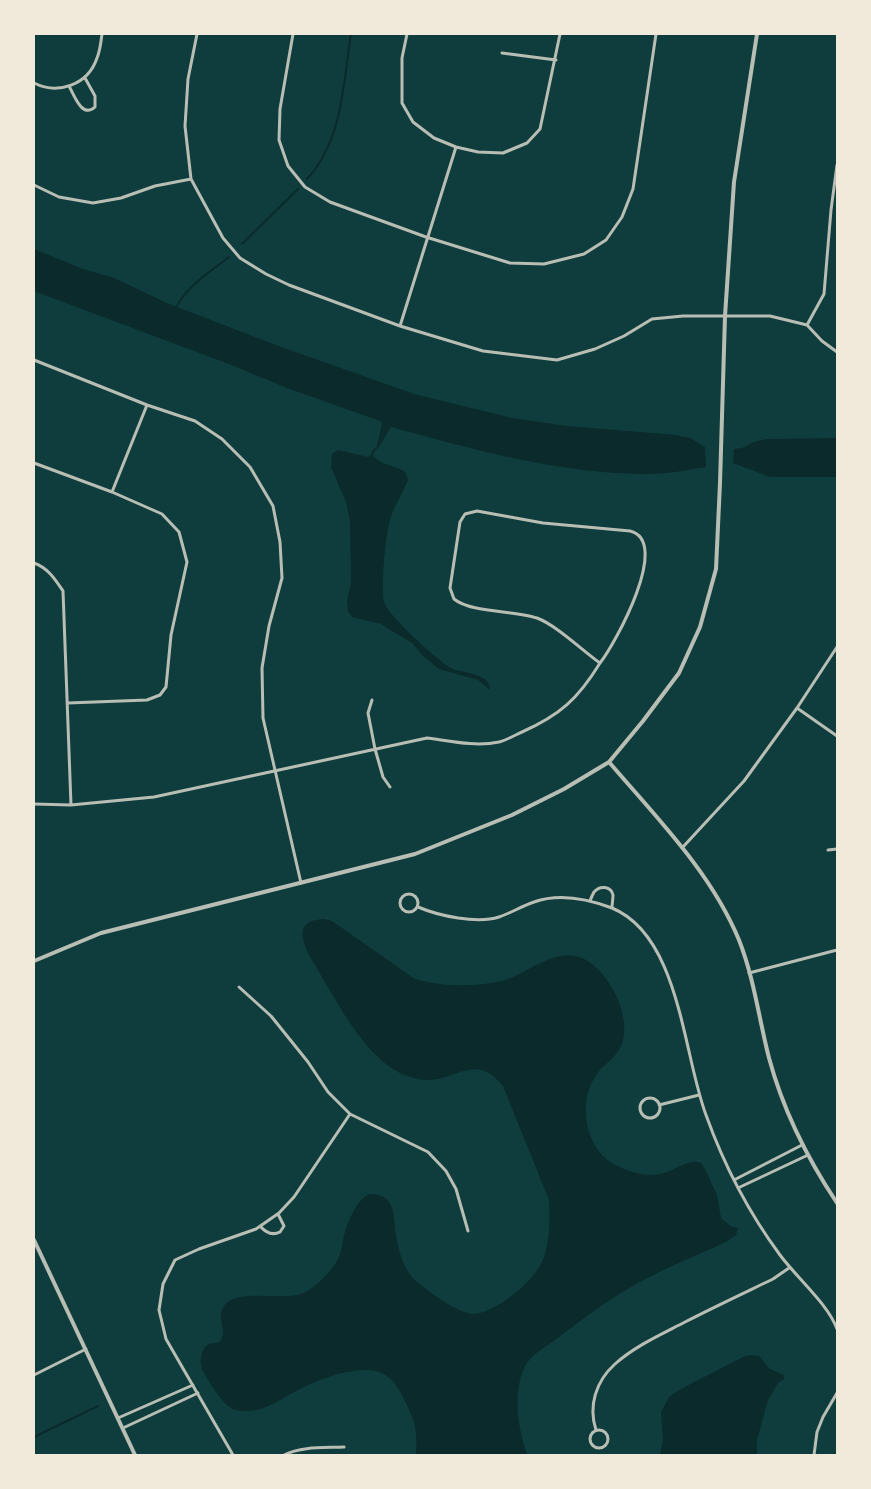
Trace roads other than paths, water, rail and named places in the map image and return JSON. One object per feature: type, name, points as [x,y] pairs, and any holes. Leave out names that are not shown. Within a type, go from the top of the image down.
[{"type":"street","points":[[34,83],[49,88],[69,86],[84,78],[90,73],[97,59],[102,34]]},
{"type":"street","points":[[197,34],[188,79],[185,126],[191,179],[223,238],[240,258],[266,274],[289,285],[400,326],[483,351],[557,360],[595,350],[624,336],[652,319],[683,316],[770,316],[807,325],[822,341],[837,352]]},
{"type":"street","points":[[292,34],[278,124],[279,140],[292,171],[305,187],[330,202],[426,237],[510,263],[544,264],[584,254],[606,240],[622,217],[633,189],[656,34]]},
{"type":"street","points":[[407,34],[402,58],[402,103],[413,122],[434,138],[456,147],[478,152],[503,153],[527,143],[540,129],[556,60],[560,34]]},
{"type":"street","points":[[34,961],[101,933],[415,854],[512,815],[564,789],[609,762],[643,721],[679,672],[700,627],[716,569],[725,316],[734,182],[757,34]]},
{"type":"street","points":[[502,53],[556,60]]},
{"type":"street","points":[[69,86],[80,107],[86,111],[90,110],[94,106],[95,96],[84,78]]},
{"type":"street","points":[[400,326],[426,237],[456,147]]},
{"type":"street","points":[[807,325],[824,294],[831,210],[837,165]]},
{"type":"street","points":[[34,186],[59,197],[93,203],[121,198],[155,186],[191,179]]},
{"type":"street","points":[[34,360],[147,405],[195,421],[222,439],[250,467],[273,506],[280,542],[282,578],[269,626],[262,668],[264,718],[291,846],[301,883]]},
{"type":"street","points":[[112,492],[147,405]]},
{"type":"street","points":[[34,463],[112,492],[162,514],[179,532],[188,562],[171,635],[166,687],[160,695],[147,700],[68,703]]},
{"type":"street","points":[[34,804],[71,805],[154,797],[276,772],[427,738],[469,744],[500,742],[536,726],[567,706],[587,685],[620,632],[636,594],[644,550],[644,542],[640,536],[630,531],[543,523],[477,511],[465,514],[460,522],[450,588],[454,599],[466,606],[522,614],[544,621],[600,663]]},
{"type":"street","points":[[34,563],[42,566],[53,576],[63,591],[71,805]]},
{"type":"street","points":[[682,848],[744,781],[797,708],[837,647]]},
{"type":"street","points":[[372,700],[368,713],[375,749],[383,777],[390,787]]},
{"type":"street","points":[[797,708],[837,736]]},
{"type":"street","points":[[609,762],[706,878],[728,918],[739,941],[749,973],[773,1072],[782,1101],[802,1144],[837,1203]]},
{"type":"street","points":[[828,850],[837,849]]},
{"type":"street","points":[[590,901],[594,892],[601,888],[606,888],[610,890],[613,896],[612,908]]},
{"type":"street","points":[[408,894],[412,894],[418,901],[418,907],[413,912],[404,911],[401,908],[401,899],[408,894]]},
{"type":"street","points":[[418,907],[476,920],[498,917],[535,902],[551,899],[584,899],[612,908],[641,928],[653,944],[669,975],[699,1095],[719,1149],[734,1180],[748,1208],[790,1268],[830,1314],[837,1329]]},
{"type":"street","points":[[749,973],[837,950]]},
{"type":"street","points":[[239,987],[271,1016],[308,1062],[328,1092],[350,1114],[428,1152],[446,1170],[456,1189],[468,1231]]},
{"type":"street","points":[[659,1105],[699,1095]]},
{"type":"street","points":[[648,1098],[657,1101],[659,1105],[658,1114],[650,1118],[645,1117],[640,1109],[641,1104],[648,1098]]},
{"type":"street","points":[[233,1455],[166,1339],[159,1310],[163,1284],[175,1260],[199,1249],[243,1234],[260,1226],[278,1214],[294,1196],[350,1114]]},
{"type":"street","points":[[734,1180],[802,1144]]},
{"type":"street","points":[[738,1188],[808,1155]]},
{"type":"street","points":[[260,1226],[272,1235],[280,1232],[284,1226],[278,1214]]},
{"type":"street","points":[[34,1240],[135,1455]]},
{"type":"street","points":[[596,1430],[592,1415],[595,1391],[605,1374],[615,1364],[660,1334],[773,1279],[790,1268]]},
{"type":"street","points":[[34,1375],[86,1349]]},
{"type":"street","points":[[118,1418],[193,1384]]},
{"type":"street","points":[[123,1428],[198,1393]]},
{"type":"street","points":[[814,1455],[817,1432],[823,1417],[837,1393]]},
{"type":"street","points":[[162,1399],[165,1408]]},
{"type":"street","points":[[596,1430],[604,1430],[608,1435],[608,1443],[602,1447],[595,1447],[590,1442],[591,1434],[596,1430]]},
{"type":"street","points":[[284,1455],[291,1452],[316,1448],[344,1447]]},
{"type":"water","points":[[34,249],[83,269],[114,278],[167,303],[273,344],[414,394],[512,418],[567,426],[676,435],[690,438],[705,447],[706,467],[670,473],[649,474],[583,470],[486,452],[391,427],[376,450],[382,424],[380,421],[287,388],[229,364],[34,291]]},
{"type":"water","points":[[837,438],[837,477],[770,477],[733,463],[734,449],[742,448],[754,442],[766,439]]},
{"type":"water","points":[[338,450],[368,457],[372,454],[383,463],[405,472],[408,480],[393,512],[385,547],[383,572],[384,602],[394,617],[437,658],[453,669],[482,677],[489,685],[490,690],[478,680],[439,669],[423,656],[412,643],[381,624],[352,617],[348,611],[347,601],[351,583],[350,521],[346,502],[331,467],[332,454]]},
{"type":"water","points":[[324,919],[332,921],[415,979],[436,984],[469,985],[502,981],[542,962],[563,956],[574,956],[584,959],[594,965],[603,974],[618,999],[624,1026],[623,1039],[619,1050],[595,1077],[590,1087],[587,1099],[587,1123],[590,1135],[596,1146],[603,1156],[612,1163],[637,1173],[651,1175],[664,1173],[687,1163],[701,1163],[717,1195],[721,1218],[730,1226],[738,1228],[736,1235],[726,1242],[659,1272],[616,1296],[585,1317],[531,1358],[525,1366],[521,1377],[518,1399],[519,1422],[527,1455],[416,1455],[416,1430],[410,1411],[395,1383],[386,1375],[375,1371],[353,1371],[328,1377],[296,1391],[274,1404],[262,1409],[247,1411],[229,1407],[213,1387],[202,1369],[201,1358],[205,1347],[209,1344],[221,1341],[223,1336],[221,1315],[224,1306],[230,1301],[248,1296],[292,1296],[301,1294],[316,1284],[326,1276],[337,1261],[351,1216],[357,1205],[369,1194],[385,1197],[392,1207],[400,1252],[406,1268],[412,1277],[424,1288],[451,1306],[468,1313],[474,1314],[484,1312],[505,1301],[515,1293],[525,1284],[540,1266],[546,1250],[549,1229],[549,1200],[503,1086],[493,1076],[484,1071],[475,1069],[466,1070],[437,1079],[415,1079],[400,1073],[386,1064],[373,1052],[361,1038],[338,1004],[310,957],[304,943],[304,926],[315,920]]},
{"type":"water","points":[[750,1355],[759,1356],[770,1369],[784,1375],[784,1379],[778,1383],[768,1400],[757,1440],[757,1455],[660,1455],[663,1440],[661,1412],[669,1397],[679,1390],[743,1357]]},
{"type":"waterway","points":[[307,179],[319,164],[335,129],[340,111],[351,34]]},
{"type":"waterway","points":[[242,244],[298,189]]},
{"type":"waterway","points":[[177,306],[193,285],[229,257]]},
{"type":"waterway","points":[[372,454],[375,449]]},
{"type":"waterway","points":[[34,1437],[98,1406]]}]
